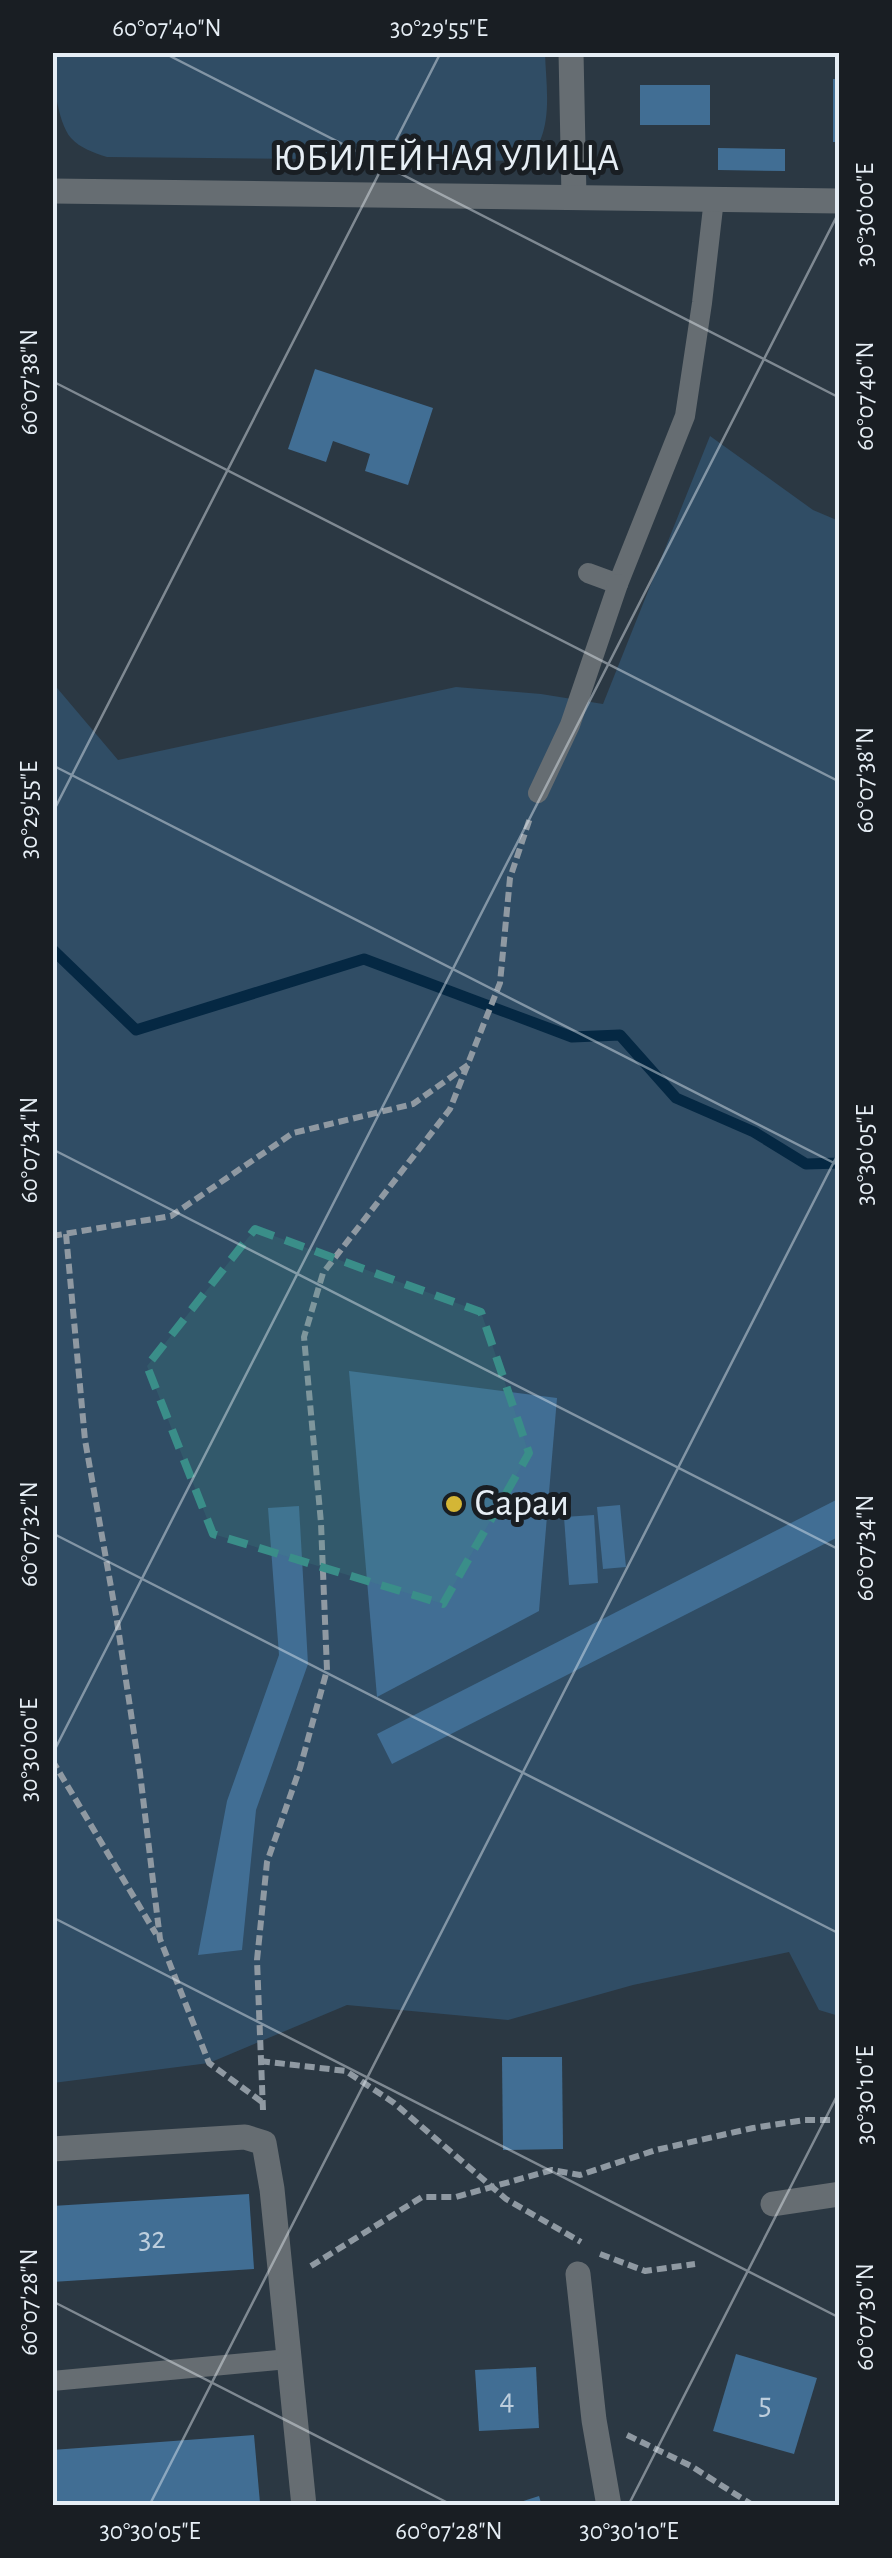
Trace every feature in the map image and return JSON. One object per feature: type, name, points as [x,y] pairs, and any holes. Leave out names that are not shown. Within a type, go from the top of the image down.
[{"type":"street","points":[[571,52],[574,197]]},
{"type":"street","name":"ЮБИЛЕЙНАЯ УЛИЦА","points":[[52,191],[840,200]]},
{"type":"street","points":[[52,2149],[245,2137],[264,2143],[304,2506]]},
{"type":"street","points":[[772,2204],[840,2194]]},
{"type":"street","points":[[578,2274],[594,2420],[610,2506]]},
{"type":"lane","points":[[538,794],[570,724],[618,584],[686,416],[714,200]]},
{"type":"lane","points":[[588,573],[618,584]]},
{"type":"lane","points":[[52,2381],[288,2359]]},
{"type":"path","points":[[264,2143],[257,1960],[267,1862],[300,1768],[327,1670],[321,1523],[304,1337],[322,1272],[450,1109],[500,983],[510,878],[538,794]]},
{"type":"path","points":[[52,1236],[171,1216],[293,1133],[413,1104],[468,1065]]},
{"type":"path","points":[[66,1234],[85,1440],[140,1773],[160,1939]]},
{"type":"path","points":[[52,1760],[160,1939],[210,2063],[263,2103]]},
{"type":"path","points":[[260,2061],[346,2071],[394,2104],[506,2199],[584,2244]]},
{"type":"path","points":[[280,2268],[311,2266],[422,2197],[456,2197],[552,2170],[580,2175],[656,2150],[752,2128],[806,2120],[840,2120]]},
{"type":"path","points":[[598,2253],[645,2272],[695,2264]]},
{"type":"path","points":[[594,2420],[692,2466],[754,2506]]},
{"type":"highlighted area","points":[[255,1229],[481,1312],[529,1453],[443,1604],[213,1534],[147,1366]]},
{"type":"shaded area","points":[[52,53],[545,53],[545,124],[526,161],[107,157],[79,145],[66,131],[56,97]]},
{"type":"shaded area","points":[[710,436],[813,510],[839,521],[839,2016],[819,2010],[789,1952],[633,1985],[508,2020],[347,2005],[209,2063],[53,2083],[52,682],[118,760],[456,687],[603,704]]},
{"type":"building","points":[[833,79],[840,79],[840,142],[833,142]]},
{"type":"building","points":[[640,85],[710,85],[710,125],[640,125]]},
{"type":"building","points":[[718,148],[785,149],[785,171],[718,170]]},
{"type":"building","points":[[315,369],[433,408],[408,485],[365,471],[370,454],[333,441],[326,462],[288,449]]},
{"type":"building","name":"Сараи","points":[[349,1371],[557,1398],[539,1611],[377,1697]]},
{"type":"building","points":[[840,1498],[840,1536],[392,1764],[377,1734]]},
{"type":"building","points":[[620,1505],[626,1567],[603,1569],[597,1507]]},
{"type":"building","points":[[299,1506],[308,1664],[256,1810],[242,1950],[198,1955],[227,1801],[279,1655],[268,1508]]},
{"type":"building","points":[[594,1515],[598,1583],[569,1585],[564,1517]]},
{"type":"building","points":[[502,2057],[562,2057],[563,2149],[503,2150]]},
{"type":"building","points":[[249,2194],[254,2269],[52,2282],[52,2206]]},
{"type":"building","points":[[736,2354],[817,2378],[794,2454],[713,2431]]},
{"type":"building","points":[[536,2367],[539,2428],[479,2431],[475,2370]]},
{"type":"building","points":[[254,2435],[260,2503],[52,2506],[52,2450]]},
{"type":"building","points":[[539,2496],[542,2506],[511,2506],[511,2505]]},
{"type":"waterway","points":[[52,949],[136,1030],[364,959],[572,1037],[620,1035],[676,1098],[754,1132],[806,1164],[840,1163]]},
{"type":"place","name":"Сараи","points":[[454,1504]]}]
